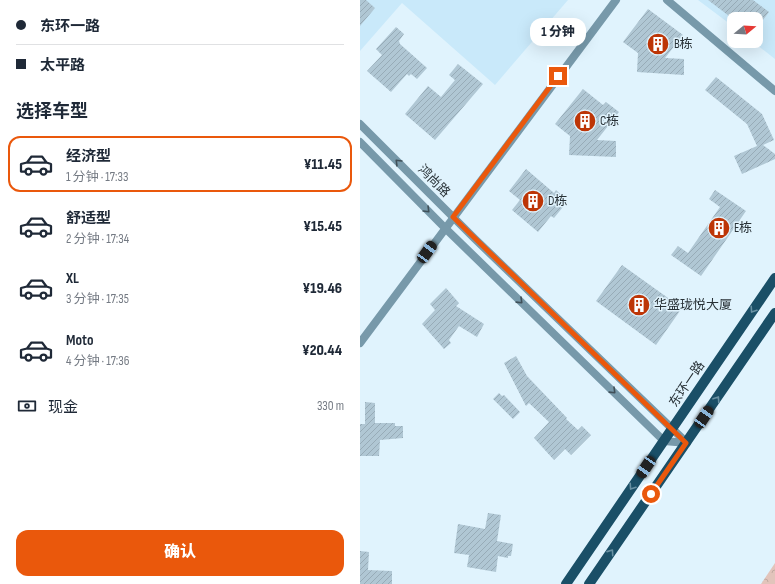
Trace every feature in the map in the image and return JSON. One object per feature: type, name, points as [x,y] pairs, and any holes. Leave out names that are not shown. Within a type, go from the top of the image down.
[{"type":"main road","name":"东环一路","points":[[566,584],[775,278]]},
{"type":"main road","points":[[589,584],[775,313]]},
{"type":"street","points":[[360,343],[616,0]]},
{"type":"street","points":[[666,0],[775,91]]},
{"type":"street","name":"鸿尚路","points":[[360,124],[453,217],[686,443]]},
{"type":"street","name":"鸿尚路","points":[[360,142],[445,228],[664,441]]},
{"type":"street","points":[[664,441],[686,443]]},
{"type":"shaded area","points":[[360,0],[568,0],[495,85],[402,3],[360,51]]},
{"type":"shaded area","points":[[698,0],[775,0],[775,59],[761,48],[763,48],[763,12],[727,12],[727,22]]},
{"type":"green space","points":[[775,563],[775,584],[761,584]]},
{"type":"building","points":[[360,0],[366,0],[375,8],[360,26]]},
{"type":"building","points":[[708,0],[753,0],[769,12],[763,20],[763,12],[727,12],[727,14]]},
{"type":"building","name":"B栋","points":[[648,9],[683,35],[665,58],[684,59],[684,75],[637,72],[638,53],[623,42]]},
{"type":"building","points":[[396,27],[404,34],[399,41],[400,44],[427,68],[417,79],[411,74],[409,76],[407,74],[391,92],[367,71],[382,55],[376,49]]},
{"type":"building","points":[[458,64],[483,84],[435,140],[405,114],[428,86],[441,97],[455,80],[449,75]]},
{"type":"building","points":[[716,77],[762,114],[774,140],[763,145],[775,154],[775,159],[742,174],[734,156],[757,146],[747,124],[705,90]]},
{"type":"building","name":"C栋","points":[[583,89],[603,105],[606,102],[619,112],[597,140],[616,141],[616,157],[569,155],[570,136],[555,124]]},
{"type":"building","name":"D栋","points":[[526,169],[554,193],[556,190],[565,198],[564,199],[567,202],[554,218],[551,216],[538,232],[512,210],[520,200],[509,191]]},
{"type":"building","name":"E栋","points":[[715,190],[746,211],[701,276],[671,255],[678,246],[688,253],[720,207],[709,199]]},
{"type":"building","name":"华盛珑悦大厦","points":[[622,265],[682,308],[656,345],[596,301]]},
{"type":"building","points":[[446,288],[459,303],[456,306],[484,324],[477,337],[459,326],[449,340],[451,343],[444,349],[422,324],[435,310],[430,304]]},
{"type":"building","points":[[516,356],[527,376],[567,418],[566,419],[578,430],[582,426],[591,435],[571,455],[565,449],[554,460],[534,438],[549,422],[529,403],[526,406],[504,363]]},
{"type":"building","points":[[499,393],[502,396],[504,395],[520,412],[513,419],[493,399]]},
{"type":"building","points":[[365,402],[375,403],[375,423],[395,423],[395,426],[403,426],[403,438],[380,440],[379,456],[360,456],[360,424],[365,424]]},
{"type":"building","points":[[488,513],[501,515],[497,541],[513,544],[511,556],[508,556],[508,558],[498,556],[496,572],[467,567],[469,555],[454,553],[458,524],[485,529]]},
{"type":"building","points":[[360,551],[369,552],[368,570],[392,571],[392,584],[360,584]]},
{"type":"place","name":"B栋","points":[[658,44]]},
{"type":"place","name":"C栋","points":[[585,121]]},
{"type":"place","name":"D栋","points":[[533,201]]},
{"type":"place","name":"E栋","points":[[719,228]]},
{"type":"place","name":"华盛珑悦大厦","points":[[639,305]]},
{"type":"route","points":[[558,76],[453,217],[686,443],[651,494]]}]
